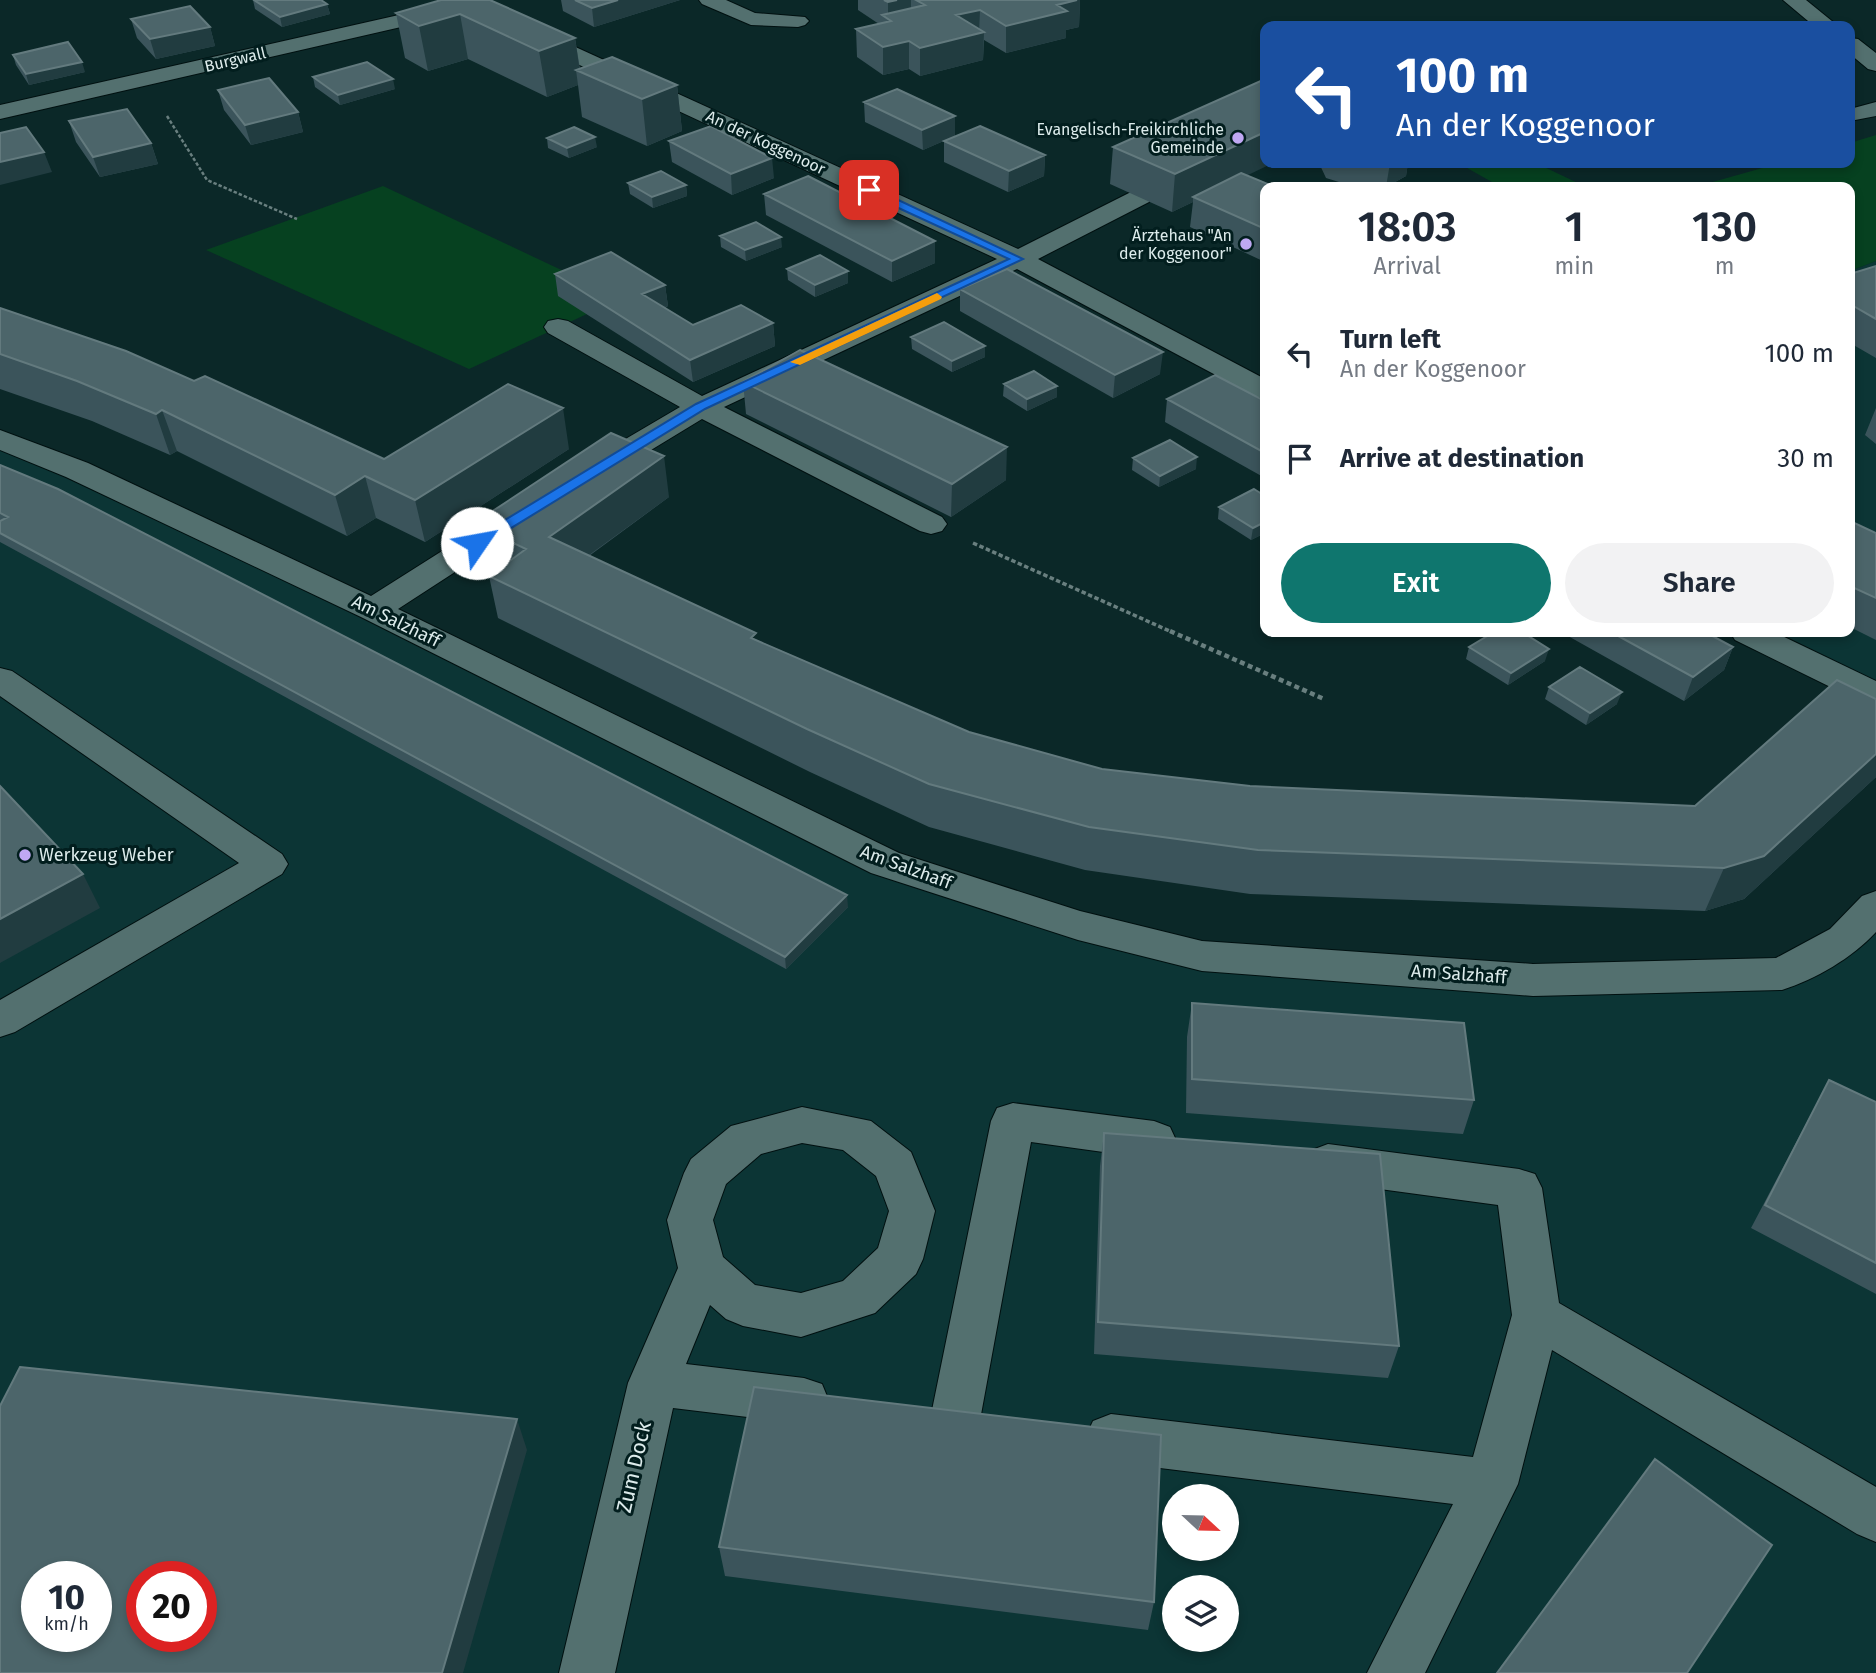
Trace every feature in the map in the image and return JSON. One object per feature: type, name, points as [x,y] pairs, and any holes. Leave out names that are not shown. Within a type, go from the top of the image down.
[{"type":"street","points":[[709,0],[751,19],[798,21]]},
{"type":"street","points":[[1793,0],[1820,21]]},
{"type":"street","name":"Burgwall","points":[[0,112],[469,2]]},
{"type":"street","name":"An der Koggenoor","points":[[469,2],[1018,259],[1260,387]]},
{"type":"street","points":[[1855,48],[1876,64]]},
{"type":"street","points":[[576,482],[701,407],[1018,259],[1140,197]]},
{"type":"street","points":[[558,327],[701,407],[931,524]]},
{"type":"street","name":"Am Salzhaff","points":[[0,439],[77,470],[373,610],[885,863],[1078,925],[1202,956],[1533,980],[1782,974],[1844,940],[1876,906]]},
{"type":"street","points":[[373,610],[541,502]]},
{"type":"street","points":[[1756,637],[1876,695]]},
{"type":"street","points":[[0,679],[268,864],[0,1020]]},
{"type":"street","points":[[955,1419],[1013,1121],[1191,1144]]},
{"type":"street","points":[[802,1125],[855,1135],[895,1165],[912,1211],[899,1259],[858,1298],[801,1315],[743,1304],[702,1268],[690,1220],[707,1173],[747,1139],[802,1125]]},
{"type":"street","points":[[1287,1157],[1519,1188],[1535,1315],[1492,1484],[1395,1673]]},
{"type":"street","name":"Zum Dock","points":[[587,1673],[653,1383],[702,1268]]},
{"type":"street","points":[[1535,1315],[1876,1516]]},
{"type":"street","points":[[653,1383],[845,1406]]},
{"type":"street","points":[[1065,1433],[1492,1484]]},
{"type":"path","points":[[144,79],[207,180],[297,219]]},
{"type":"path","points":[[931,524],[1324,699]]},
{"type":"shaded area","points":[[1876,261],[1876,695],[1757,637],[1855,637],[1855,269]]},
{"type":"shaded area","points":[[0,439],[885,863],[1202,956],[1782,974],[1876,906],[1876,1673],[0,1673]]},
{"type":"green space","points":[[1876,135],[1876,261],[1855,269],[1855,182],[1713,182],[1762,168],[1855,168],[1855,141]]},
{"type":"green space","points":[[1467,168],[1546,168],[1576,182],[1492,182]]},
{"type":"green space","points":[[383,186],[589,283],[587,314],[469,369],[206,250]]},
{"type":"building","points":[[254,0],[321,0],[327,4],[280,17]]},
{"type":"building","points":[[441,0],[490,0],[575,38],[539,51],[460,14],[419,26],[396,13]]},
{"type":"building","points":[[575,0],[618,0],[592,8]]},
{"type":"building","points":[[916,0],[1077,0],[1057,5],[1067,11],[1006,26],[980,10],[956,15],[984,32],[920,48],[909,41],[883,47],[856,29],[891,21],[882,15],[925,5]]},
{"type":"building","points":[[190,6],[210,27],[150,39],[131,19]]},
{"type":"building","points":[[68,42],[82,62],[26,74],[13,55]]},
{"type":"building","points":[[612,57],[677,85],[642,99],[576,70]]},
{"type":"building","points":[[367,62],[393,79],[338,95],[313,77]]},
{"type":"building","points":[[269,78],[298,112],[245,125],[218,90]]},
{"type":"building","points":[[1260,81],[1260,134],[1175,174],[1113,147]]},
{"type":"building","points":[[897,89],[955,116],[922,130],[864,102]]},
{"type":"building","points":[[127,109],[151,143],[93,157],[69,121]]},
{"type":"building","points":[[711,126],[772,158],[731,174],[669,141]]},
{"type":"building","points":[[980,126],[1045,155],[1009,171],[944,141]]},
{"type":"building","points":[[26,127],[44,152],[0,162],[0,133]]},
{"type":"building","points":[[574,127],[595,137],[567,148],[547,138]]},
{"type":"building","points":[[661,171],[686,185],[652,197],[628,183]]},
{"type":"building","points":[[1241,173],[1263,182],[1260,182],[1260,227],[1193,197]]},
{"type":"building","points":[[808,176],[935,241],[892,261],[764,194]]},
{"type":"building","points":[[756,222],[781,237],[745,250],[720,236]]},
{"type":"building","points":[[611,252],[665,285],[642,294],[693,325],[741,305],[773,323],[690,360],[555,274]]},
{"type":"building","points":[[820,255],[848,271],[815,285],[787,269]]},
{"type":"building","points":[[1876,266],[1876,319],[1855,307],[1855,272]]},
{"type":"building","points":[[1007,269],[1163,352],[1115,375],[960,289]]},
{"type":"building","points":[[0,308],[126,351],[194,381],[205,376],[384,459],[508,384],[563,408],[415,500],[365,476],[335,495],[162,410],[156,414],[77,381],[0,354]]},
{"type":"building","points":[[944,322],[985,346],[952,361],[911,337]]},
{"type":"building","points":[[800,350],[1007,447],[952,484],[743,382]]},
{"type":"building","points":[[1034,371],[1057,386],[1027,399],[1004,384]]},
{"type":"building","points":[[1215,375],[1260,398],[1260,450],[1167,399]]},
{"type":"building","points":[[611,433],[664,456],[549,537],[756,633],[751,638],[969,732],[1102,769],[1250,786],[1695,806],[1837,680],[1876,699],[1876,754],[1764,856],[1724,868],[1258,850],[1089,827],[929,784],[807,729],[489,576],[526,549],[473,524]]},
{"type":"building","points":[[1170,440],[1197,457],[1160,476],[1133,458]]},
{"type":"building","points":[[0,465],[58,489],[847,895],[785,957],[0,533],[0,521],[8,517],[0,513]]},
{"type":"building","points":[[1254,489],[1260,493],[1260,524],[1253,528],[1219,507]]},
{"type":"building","points":[[1855,523],[1876,533],[1876,598],[1855,588]]},
{"type":"building","points":[[1486,637],[1530,637],[1549,649],[1511,673],[1469,647]]},
{"type":"building","points":[[1620,637],[1714,637],[1733,647],[1693,677]]},
{"type":"building","points":[[1580,667],[1622,692],[1590,713],[1549,687]]},
{"type":"building","points":[[0,786],[83,874],[0,919]]},
{"type":"building","points":[[1192,1003],[1464,1023],[1474,1100],[1192,1079]]},
{"type":"building","points":[[1829,1080],[1876,1102],[1876,1263],[1765,1205]]},
{"type":"building","points":[[1104,1133],[1380,1154],[1399,1346],[1098,1322]]},
{"type":"building","points":[[20,1367],[517,1419],[442,1673],[0,1673],[0,1406]]},
{"type":"building","points":[[754,1387],[1161,1435],[1154,1602],[719,1547]]},
{"type":"building","points":[[1655,1459],[1772,1545],[1687,1673],[1497,1673]]},
{"type":"slow traffic","points":[[796,362],[937,297]]},
{"type":"place","name":"Evangelisch-Freikirchliche Gemeinde","points":[[1238,138]]},
{"type":"place","name":"Ärztehaus \"An der Koggenoor\"","points":[[1246,244]]},
{"type":"place","name":"Werkzeug Weber","points":[[25,855]]},
{"type":"route","points":[[477,543],[701,407],[1018,259],[869,190]]}]
